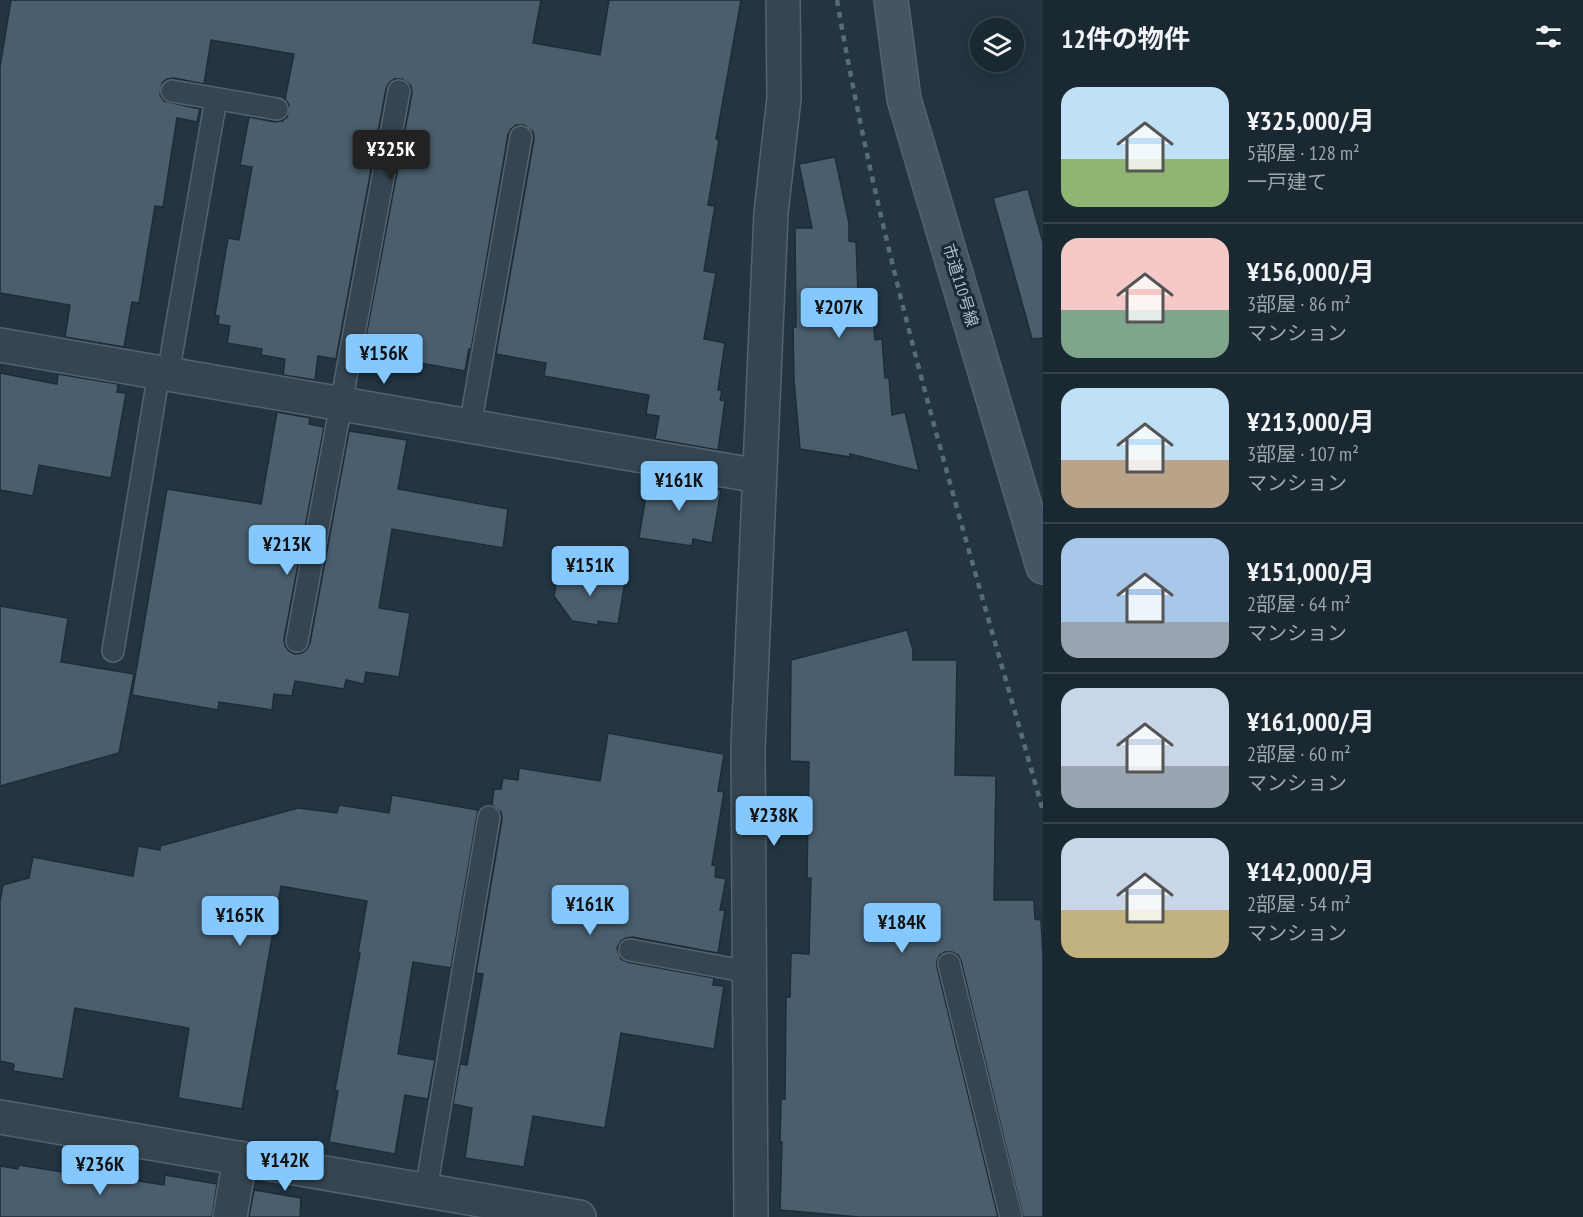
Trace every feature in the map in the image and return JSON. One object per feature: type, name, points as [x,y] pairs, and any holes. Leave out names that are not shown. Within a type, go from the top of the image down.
[{"type":"street","points":[[751,1217],[748,748],[771,213],[784,98],[783,0]]},
{"type":"street","name":"市道110号線","points":[[891,0],[904,99],[1035,512],[1043,567]]},
{"type":"street","points":[[0,345],[759,476]]},
{"type":"street","points":[[0,1117],[579,1217]]},
{"type":"street","points":[[230,1217],[240,1158]]},
{"type":"lane","points":[[172,91],[277,109]]},
{"type":"lane","points":[[297,641],[399,91]]},
{"type":"lane","points":[[113,651],[216,99]]},
{"type":"lane","points":[[470,426],[520,137]]},
{"type":"lane","points":[[426,1190],[489,817]]},
{"type":"lane","points":[[630,950],[749,972]]},
{"type":"lane","points":[[950,964],[1011,1217]]},
{"type":"building","points":[[11,0],[541,0],[533,43],[600,55],[609,0],[741,0],[716,139],[719,140],[708,205],[715,206],[704,271],[716,273],[704,339],[725,343],[718,390],[722,390],[720,400],[725,401],[718,450],[655,439],[659,416],[646,414],[649,395],[544,376],[546,363],[496,354],[534,139],[533,132],[524,125],[516,125],[508,135],[471,350],[469,349],[465,371],[420,363],[419,373],[361,363],[412,93],[411,86],[402,79],[394,79],[386,89],[336,359],[318,356],[315,380],[283,375],[285,359],[261,355],[262,349],[227,343],[230,326],[218,324],[219,316],[215,315],[228,238],[239,240],[252,167],[240,165],[249,117],[275,122],[287,117],[289,105],[285,99],[294,54],[211,40],[204,84],[174,78],[162,83],[160,95],[164,101],[200,109],[197,122],[177,118],[163,207],[155,206],[139,303],[132,302],[124,347],[65,337],[70,305],[0,293],[0,67]]},
{"type":"building","points":[[835,157],[849,223],[849,241],[856,242],[859,317],[873,316],[875,340],[882,339],[885,378],[889,377],[892,415],[905,412],[919,471],[850,454],[850,457],[800,449],[794,380],[795,228],[812,228],[799,164]]},
{"type":"building","points":[[1028,189],[1043,243],[1043,338],[1032,339],[993,198]]},
{"type":"building","points":[[0,373],[57,384],[58,374],[118,384],[117,392],[126,393],[111,478],[39,465],[33,496],[0,490]]},
{"type":"building","points":[[277,412],[310,418],[309,424],[324,427],[284,639],[289,651],[295,654],[302,653],[310,643],[349,431],[407,440],[398,489],[508,509],[503,548],[392,529],[379,608],[410,613],[399,677],[366,672],[364,684],[346,680],[344,689],[295,681],[292,696],[274,694],[272,710],[219,702],[218,710],[132,695],[167,489],[261,504]]},
{"type":"building","points":[[649,476],[721,490],[712,543],[693,539],[692,546],[639,538]]},
{"type":"building","points":[[559,570],[625,581],[618,624],[598,621],[598,625],[572,621],[554,596]]},
{"type":"building","points":[[0,606],[68,618],[61,662],[134,674],[119,753],[0,786]]},
{"type":"building","points":[[907,630],[913,650],[913,660],[957,660],[955,775],[996,776],[994,900],[1034,900],[1035,919],[1041,920],[1043,1217],[1023,1217],[961,961],[958,955],[952,952],[940,955],[937,967],[998,1217],[859,1217],[780,1210],[781,1099],[785,1099],[786,997],[790,997],[791,953],[809,954],[811,878],[807,878],[809,762],[790,761],[791,660]]},
{"type":"building","points":[[608,733],[724,754],[718,791],[724,792],[712,865],[716,866],[715,877],[726,879],[720,910],[725,910],[718,953],[632,937],[621,941],[617,948],[621,959],[627,962],[714,978],[713,985],[724,986],[714,1049],[621,1033],[605,1128],[533,1116],[524,1167],[465,1158],[472,1108],[453,1104],[460,1064],[467,1065],[483,974],[476,973],[502,819],[501,812],[492,805],[494,789],[501,789],[503,778],[518,780],[519,768],[600,781]]},
{"type":"building","points":[[392,795],[478,810],[451,968],[413,962],[398,1054],[435,1060],[428,1099],[405,1095],[395,1154],[329,1142],[338,1091],[335,1090],[367,901],[281,886],[242,1109],[178,1098],[189,1028],[75,1008],[63,1079],[13,1071],[14,1064],[0,1061],[0,901],[3,885],[29,878],[33,857],[133,876],[138,846],[160,850],[160,846],[298,808],[337,813],[339,805],[389,813]]},
{"type":"building","points":[[19,1165],[124,1182],[125,1179],[164,1185],[165,1175],[217,1184],[212,1217],[0,1217],[0,1166],[18,1169]]},
{"type":"building","points":[[254,1190],[301,1198],[300,1217],[249,1217]]},
{"type":"railway","points":[[837,0],[856,103],[903,307],[957,509],[1043,811]]}]
